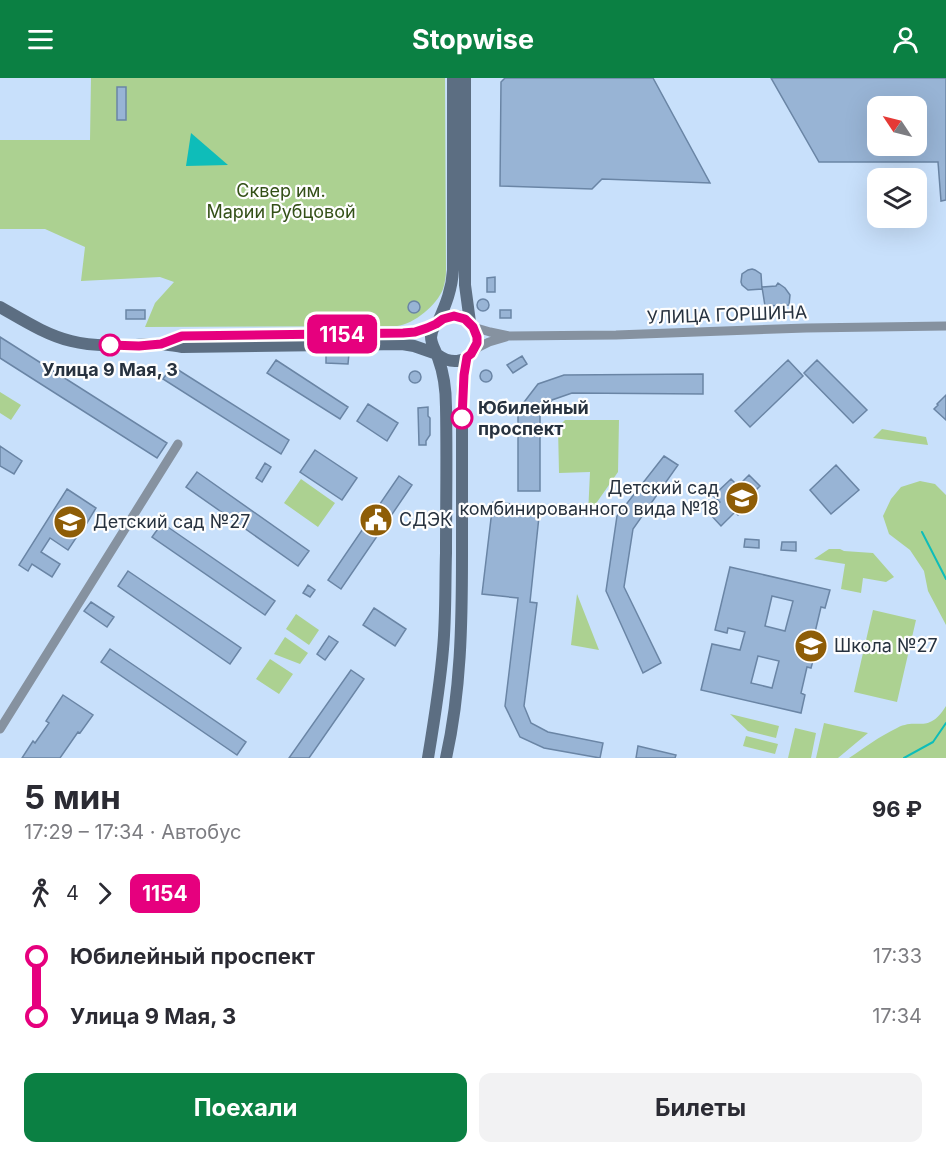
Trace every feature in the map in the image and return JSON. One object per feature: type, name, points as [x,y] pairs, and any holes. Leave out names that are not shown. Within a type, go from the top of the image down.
[{"type":"main road","points":[[428,758],[439,692],[445,615],[447,472],[445,385],[431,338],[452,285],[453,78]]},
{"type":"main road","points":[[446,758],[456,699],[462,617],[462,395],[464,375],[477,337],[472,324],[465,285],[465,78]]},
{"type":"main road","points":[[0,307],[46,332],[71,341],[107,345],[161,344],[182,347],[402,344],[414,346],[455,362],[461,361],[471,353]]},
{"type":"main road","points":[[161,344],[182,336],[415,332],[448,316],[460,317],[472,324]]},
{"type":"street","name":"УЛИЦА ГОРШИНА","points":[[472,324],[489,332],[509,336],[946,326]]},
{"type":"street","name":"УЛИЦА ГОРШИНА","points":[[471,353],[489,342],[509,336]]},
{"type":"street","points":[[0,729],[178,444]]},
{"type":"green space","name":"Сквер им. Марии Рубцовой","points":[[91,78],[445,78],[446,272],[444,287],[440,295],[417,318],[397,326],[145,327],[155,303],[174,282],[160,277],[81,281],[85,247],[45,229],[0,229],[0,140],[90,140]]},
{"type":"green space","points":[[0,392],[21,405],[11,420],[0,413]]},
{"type":"green space","points":[[565,420],[619,420],[618,472],[588,515],[590,472],[559,473],[558,427]]},
{"type":"green space","points":[[882,429],[926,437],[928,445],[873,438]]},
{"type":"green space","points":[[301,479],[335,503],[318,527],[284,503]]},
{"type":"green space","points":[[920,481],[935,484],[946,495],[946,625],[928,591],[924,571],[910,550],[889,534],[883,516],[891,499],[901,487]]},
{"type":"green space","points":[[829,549],[873,553],[894,577],[886,582],[863,578],[861,593],[841,589],[845,564],[814,559]]},
{"type":"green space","points":[[577,594],[599,650],[571,645]]},
{"type":"green space","points":[[873,610],[916,620],[897,702],[854,692]]},
{"type":"green space","points":[[296,614],[319,630],[309,645],[286,629]]},
{"type":"green space","points":[[285,637],[308,653],[300,664],[274,654]]},
{"type":"green space","points":[[270,659],[293,674],[279,694],[256,679]]},
{"type":"green space","points":[[946,706],[946,758],[849,758],[897,728],[934,720]]},
{"type":"green space","points":[[730,714],[779,726],[776,738],[748,731]]},
{"type":"green space","points":[[824,723],[868,733],[838,758],[816,758]]},
{"type":"green space","points":[[795,728],[816,733],[811,758],[788,758]]},
{"type":"green space","points":[[746,736],[778,744],[775,754],[743,746]]},
{"type":"shaded area","points":[[191,133],[228,165],[186,166]]},
{"type":"building","points":[[505,78],[653,78],[710,183],[602,179],[592,189],[500,186],[501,82]]},
{"type":"building","points":[[771,78],[946,78],[946,200],[941,201],[938,162],[819,162]]},
{"type":"building","points":[[117,87],[126,87],[126,120],[117,120]]},
{"type":"building","points":[[752,269],[761,274],[762,289],[748,290],[742,285],[742,274]]},
{"type":"building","points":[[495,277],[495,292],[487,292],[487,278]]},
{"type":"building","points":[[778,283],[790,295],[789,305],[765,306],[762,287],[776,286]]},
{"type":"building","points":[[485,299],[488,300],[488,310],[481,311],[478,310],[477,303],[478,300]]},
{"type":"building","points":[[416,301],[420,307],[416,313],[412,313],[408,305]]},
{"type":"building","points":[[126,310],[145,310],[145,319],[126,319]]},
{"type":"building","points":[[500,310],[511,310],[511,318],[500,318]]},
{"type":"building","points":[[0,337],[167,443],[157,458],[0,358]]},
{"type":"building","points":[[326,353],[349,353],[348,364],[326,363]]},
{"type":"building","points":[[522,356],[527,364],[513,373],[507,365]]},
{"type":"building","points":[[276,360],[348,407],[340,419],[267,373]]},
{"type":"building","points":[[788,360],[803,376],[750,427],[735,411]]},
{"type":"building","points":[[817,360],[867,410],[853,423],[804,373]]},
{"type":"building","points":[[172,366],[289,440],[281,454],[163,379]]},
{"type":"building","points":[[488,370],[492,376],[488,382],[484,382],[480,374]]},
{"type":"building","points":[[417,371],[421,377],[417,383],[413,383],[409,375]]},
{"type":"building","points":[[703,374],[703,394],[572,393],[552,400],[540,415],[540,491],[518,491],[518,410],[538,384],[564,375]]},
{"type":"building","points":[[946,395],[946,420],[934,409]]},
{"type":"building","points":[[368,404],[398,423],[387,441],[357,421]]},
{"type":"building","points":[[428,407],[430,435],[426,445],[419,445],[418,408]]},
{"type":"building","points":[[0,446],[22,461],[14,474],[0,466]]},
{"type":"building","points":[[315,450],[357,478],[342,500],[300,472]]},
{"type":"building","points":[[664,456],[678,465],[633,529],[624,587],[661,663],[643,673],[606,591],[617,516]]},
{"type":"building","points":[[265,463],[271,467],[262,482],[256,478]]},
{"type":"building","points":[[836,465],[859,490],[831,514],[810,490]]},
{"type":"building","points":[[197,472],[309,551],[298,566],[186,487]]},
{"type":"building","points":[[749,475],[760,486],[744,502],[748,506],[738,515],[735,512],[721,526],[709,513],[720,502],[713,496],[731,479],[738,486]]},
{"type":"building","points":[[399,476],[412,485],[341,589],[328,580]]},
{"type":"building","points":[[67,489],[96,508],[87,523],[67,510],[59,523],[78,535],[68,550],[50,538],[41,552],[60,564],[52,577],[32,564],[28,571],[19,565]]},
{"type":"building","points":[[493,502],[540,507],[530,602],[537,603],[524,706],[531,723],[548,732],[603,743],[600,758],[544,748],[520,737],[505,706],[518,598],[482,594]]},
{"type":"building","points":[[162,523],[275,601],[265,615],[152,537]]},
{"type":"building","points":[[745,539],[759,540],[759,548],[744,547]]},
{"type":"building","points":[[782,542],[796,542],[796,551],[781,550]]},
{"type":"building","points":[[730,567],[830,590],[825,608],[821,607],[812,645],[817,646],[811,668],[807,667],[801,693],[805,695],[801,713],[701,690],[712,644],[740,650],[745,632],[728,628],[727,633],[715,630]],"holes":[[[772,596],[793,601],[785,631],[765,626]],[[758,656],[779,661],[772,688],[751,683]]]},
{"type":"building","points":[[128,571],[241,648],[230,664],[118,586]]},
{"type":"building","points":[[308,585],[315,590],[310,597],[303,593]]},
{"type":"building","points":[[91,602],[114,617],[107,627],[84,611]]},
{"type":"building","points":[[374,608],[406,629],[395,646],[363,625]]},
{"type":"building","points":[[329,636],[338,642],[325,660],[317,654]]},
{"type":"building","points":[[110,649],[246,742],[237,755],[101,662]]},
{"type":"building","points":[[351,670],[364,679],[309,758],[289,758]]},
{"type":"building","points":[[63,695],[93,715],[60,758],[22,758],[49,723],[46,721]]},
{"type":"building","points":[[638,746],[676,755],[675,758],[636,758]]},
{"type":"waterway","points":[[922,532],[946,579]]},
{"type":"waterway","points":[[904,758],[933,742],[946,723]]},
{"type":"bus line","name":"1154","points":[[110,345],[161,344],[182,336],[403,333],[427,328],[448,316],[460,317],[470,322],[477,337],[475,349],[467,357],[462,395],[462,418]]},
{"type":"place","name":"Улица 9 Мая, 3","points":[[110,345]]},
{"type":"place","name":"Юбилейный проспект","points":[[462,418]]},
{"type":"place","name":"Детский сад комбинированного вида №18","points":[[742,498]]},
{"type":"place","name":"СДЭК","points":[[376,520]]},
{"type":"place","name":"Детский сад №27","points":[[70,522]]},
{"type":"place","name":"Школа №27","points":[[811,646]]}]
